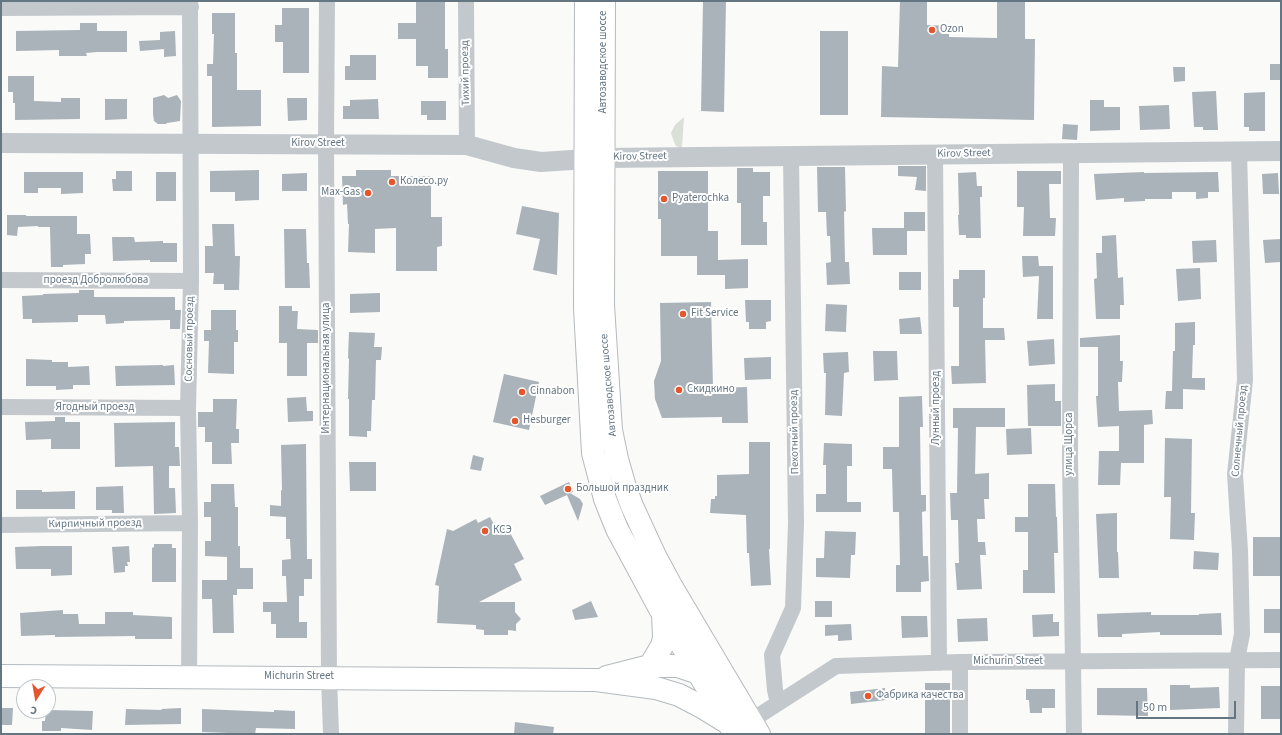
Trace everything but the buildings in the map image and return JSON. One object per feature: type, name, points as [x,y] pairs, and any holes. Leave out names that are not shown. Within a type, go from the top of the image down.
[{"type":"main road","name":"Автозаводское шоссе","points":[[586,1],[611,430],[617,459],[632,506],[655,556],[755,727]]},
{"type":"main road","name":"Автозаводское шоссе","points":[[604,1],[585,308],[593,453],[605,499],[617,529],[663,612],[732,728]]},
{"type":"main road","points":[[650,666],[662,646],[664,638],[663,612]]},
{"type":"main road","name":"Michurin Street","points":[[596,680],[650,666],[678,666],[699,673],[738,696]]},
{"type":"main road","name":"Michurin Street","points":[[1,676],[596,680],[656,688],[678,695],[702,707],[732,728]]},
{"type":"street","name":"Интернациональная улица","points":[[327,1],[326,144],[329,678],[331,734]]},
{"type":"street","name":"Тихий проезд","points":[[466,1],[467,145]]},
{"type":"street","points":[[1,8],[190,4]]},
{"type":"street","name":"Сосновый проезд","points":[[190,4],[192,143],[188,408],[190,677]]},
{"type":"street","name":"Kirov Street","points":[[1,143],[467,145],[514,158],[541,162],[594,158],[1281,151]]},
{"type":"street","name":"Солнечный проезд","points":[[1236,734],[1236,660],[1242,634],[1240,551],[1235,474],[1245,380],[1239,151]]},
{"type":"street","name":"улица Щорса","points":[[1071,153],[1070,459],[1074,734]]},
{"type":"street","name":"Лунный проезд","points":[[935,154],[939,663]]},
{"type":"street","name":"Пехотный проезд","points":[[778,703],[775,690],[772,655],[793,608],[796,523],[791,156]]},
{"type":"street","name":"проезд Добролюбова","points":[[1,280],[191,281]]},
{"type":"street","name":"Ягодный проезд","points":[[1,407],[188,408]]},
{"type":"street","name":"Кирпичный проезд","points":[[1,525],[190,523]]},
{"type":"street","name":"Michurin Street","points":[[755,727],[778,703],[836,666],[960,662],[1281,660]]},
{"type":"street","points":[[960,662],[960,734]]},
{"type":"shaded area","points":[[684,117],[681,148],[676,146],[671,133],[675,125]]},
{"type":"place","name":"Ozon","points":[[932,30]]},
{"type":"place","name":"Колесо.ру","points":[[392,182]]},
{"type":"place","name":"Max-Gas","points":[[368,193]]},
{"type":"place","name":"Pyaterochka","points":[[664,199]]},
{"type":"place","name":"Fit Service","points":[[683,314]]},
{"type":"place","name":"Скидкино","points":[[679,390]]},
{"type":"place","name":"Cinnabon","points":[[522,392]]},
{"type":"place","name":"Hesburger","points":[[515,421]]},
{"type":"place","name":"Большой праздник","points":[[568,489]]},
{"type":"place","name":"КСЭ","points":[[485,531]]},
{"type":"place","name":"Фабрика качества","points":[[868,696]]}]
